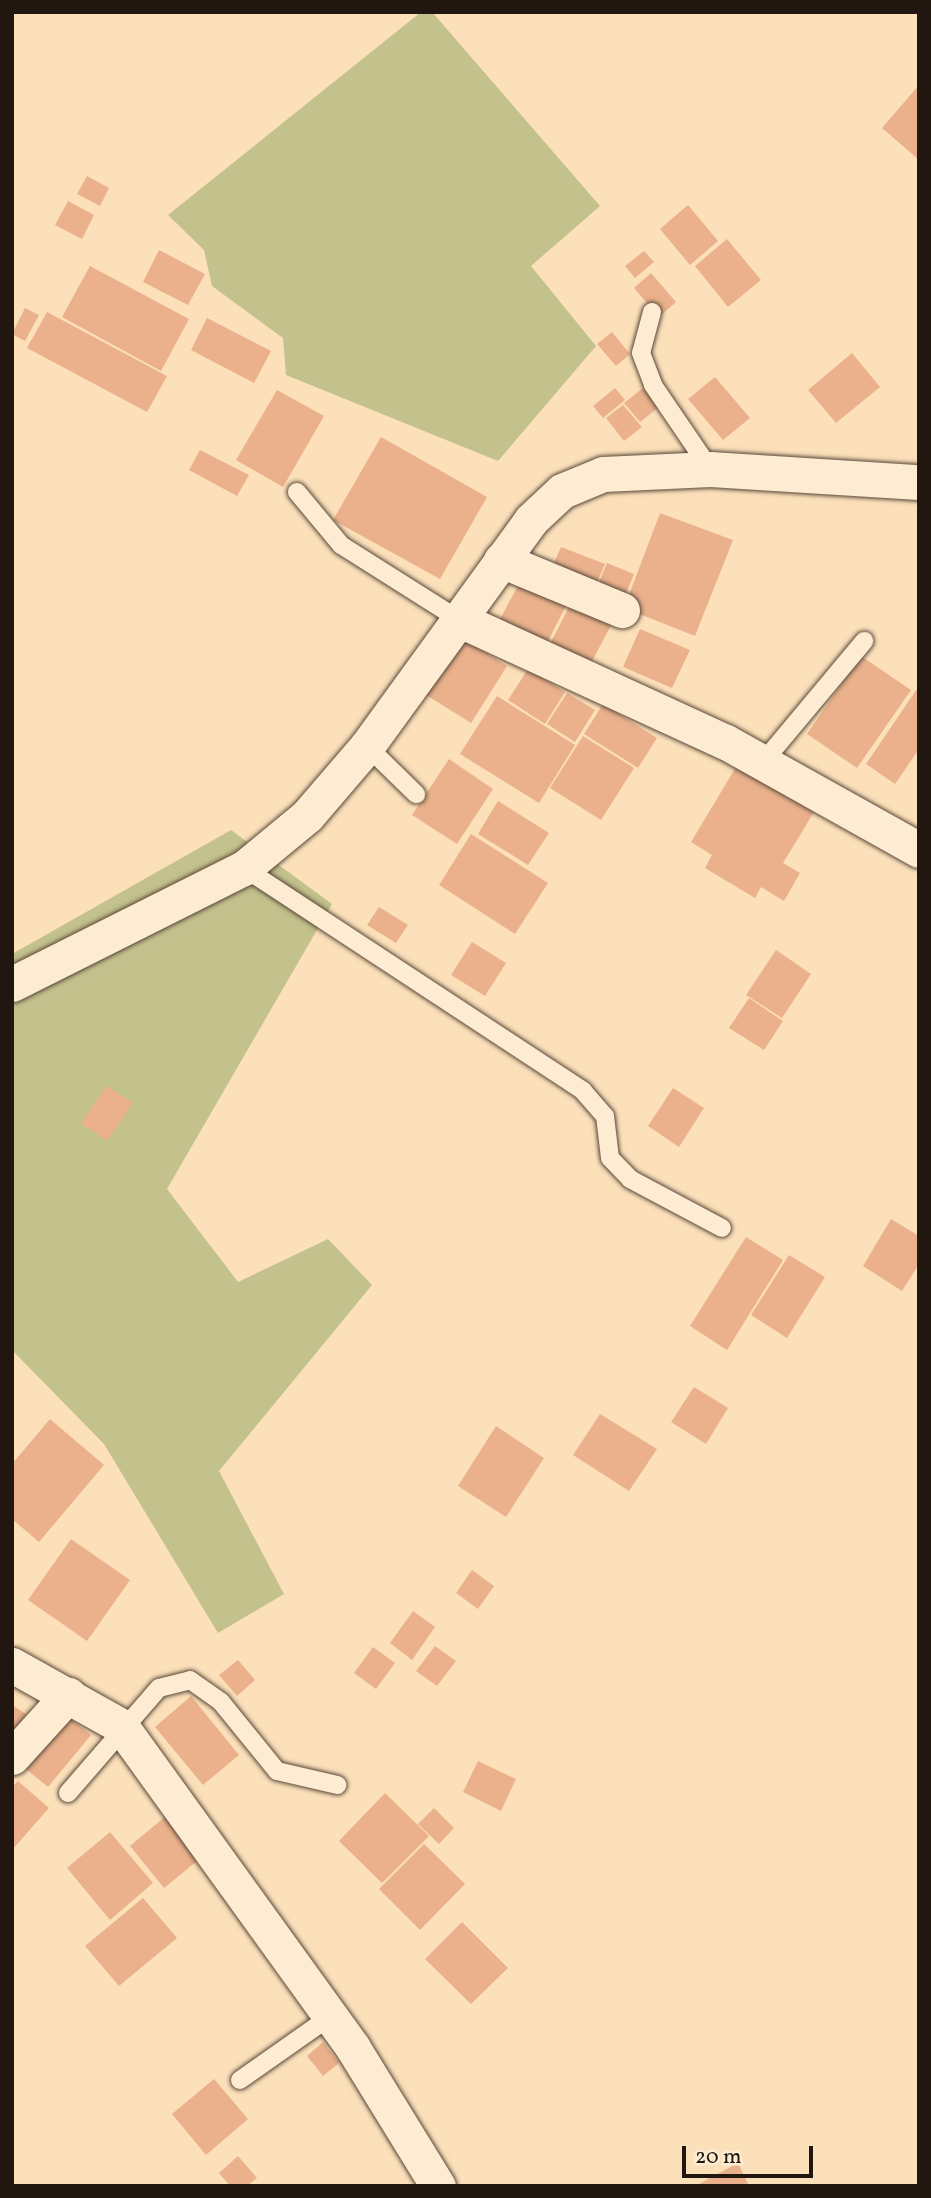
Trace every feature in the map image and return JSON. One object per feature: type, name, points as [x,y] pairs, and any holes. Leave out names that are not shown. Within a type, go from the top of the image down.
[{"type":"street","points":[[12,984],[244,868],[307,816],[367,746],[501,559],[562,491],[603,474],[710,469],[919,482]]},
{"type":"street","points":[[501,559],[622,610]]},
{"type":"street","points":[[458,619],[763,762],[919,850]]},
{"type":"street","points":[[12,1665],[121,1726],[331,2016],[438,2186]]},
{"type":"street","points":[[12,1757],[68,1695]]},
{"type":"lane","points":[[652,312],[641,353],[653,385],[710,469]]},
{"type":"lane","points":[[297,492],[341,545],[458,619]]},
{"type":"lane","points":[[763,762],[864,641]]},
{"type":"lane","points":[[367,746],[416,794]]},
{"type":"lane","points":[[244,868],[583,1091],[605,1116],[610,1158],[630,1179],[722,1228]]},
{"type":"lane","points":[[68,1793],[121,1726],[159,1688],[190,1680],[221,1702],[277,1771],[337,1784]]},
{"type":"lane","points":[[240,2080],[331,2016]]},
{"type":"shaded area","points":[[421,12],[432,12],[600,206],[531,266],[596,346],[498,461],[286,375],[283,338],[212,286],[204,250],[168,215]]},
{"type":"shaded area","points":[[231,830],[332,904],[167,1189],[238,1282],[328,1239],[372,1285],[219,1471],[284,1594],[218,1633],[104,1444],[12,1350],[12,954]]},
{"type":"building","points":[[919,85],[919,160],[882,128]]},
{"type":"building","points":[[87,176],[109,188],[100,206],[77,194]]},
{"type":"building","points":[[68,201],[94,215],[82,239],[55,225]]},
{"type":"building","points":[[688,205],[718,241],[690,265],[660,229]]},
{"type":"building","points":[[727,239],[761,280],[728,307],[695,266]]},
{"type":"building","points":[[159,250],[205,274],[188,305],[143,282]]},
{"type":"building","points":[[644,251],[654,262],[635,278],[625,266]]},
{"type":"building","points":[[90,266],[189,319],[161,371],[62,317]]},
{"type":"building","points":[[651,273],[676,302],[659,317],[634,288]]},
{"type":"building","points":[[25,308],[39,315],[25,341],[12,334]]},
{"type":"building","points":[[47,312],[167,376],[147,412],[27,348]]},
{"type":"building","points":[[207,318],[271,351],[254,383],[191,350]]},
{"type":"building","points":[[612,332],[630,354],[616,366],[597,344]]},
{"type":"building","points":[[852,353],[880,387],[836,423],[808,390]]},
{"type":"building","points":[[715,377],[750,418],[723,440],[688,399]]},
{"type":"building","points":[[615,388],[625,400],[603,418],[593,406]]},
{"type":"building","points":[[643,388],[659,407],[640,422],[624,403]]},
{"type":"building","points":[[277,390],[324,416],[283,487],[236,460]]},
{"type":"building","points":[[623,405],[642,427],[624,441],[606,418]]},
{"type":"building","points":[[381,437],[487,497],[440,579],[333,520]]},
{"type":"building","points":[[200,450],[249,475],[237,496],[189,470]]},
{"type":"building","points":[[660,513],[733,540],[695,636],[624,608]]},
{"type":"building","points":[[561,547],[605,564],[594,590],[550,572]]},
{"type":"building","points":[[607,563],[634,574],[623,601],[596,590]]},
{"type":"building","points":[[523,576],[569,600],[546,645],[499,621]]},
{"type":"building","points":[[574,597],[615,618],[590,665],[550,644]]},
{"type":"building","points":[[640,629],[690,650],[672,688],[623,667]]},
{"type":"building","points":[[459,636],[507,666],[471,723],[423,693]]},
{"type":"building","points":[[861,656],[911,690],[857,768],[807,734]]},
{"type":"building","points":[[528,669],[565,692],[545,724],[508,700]]},
{"type":"building","points":[[919,686],[919,749],[895,784],[866,764]]},
{"type":"building","points":[[567,693],[595,710],[575,742],[547,724]]},
{"type":"building","points":[[497,696],[575,745],[539,803],[460,754]]},
{"type":"building","points":[[603,704],[657,738],[638,768],[584,734]]},
{"type":"building","points":[[583,736],[634,768],[601,820],[550,788]]},
{"type":"building","points":[[449,759],[493,789],[457,844],[412,815]]},
{"type":"building","points":[[736,767],[814,812],[783,863],[800,873],[784,901],[761,887],[755,898],[705,868],[712,855],[691,842]]},
{"type":"building","points":[[498,801],[549,833],[528,865],[478,834]]},
{"type":"building","points":[[471,834],[548,883],[515,934],[439,885]]},
{"type":"building","points":[[379,907],[408,925],[396,943],[367,925]]},
{"type":"building","points":[[472,942],[506,963],[485,996],[451,975]]},
{"type":"building","points":[[776,950],[811,974],[782,1018],[746,995]]},
{"type":"building","points":[[749,998],[783,1021],[764,1050],[729,1028]]},
{"type":"building","points":[[107,1086],[133,1103],[107,1141],[81,1123]]},
{"type":"building","points":[[673,1088],[704,1108],[679,1147],[648,1126]]},
{"type":"building","points":[[891,1219],[919,1236],[919,1264],[902,1291],[863,1266]]},
{"type":"building","points":[[746,1237],[783,1260],[727,1350],[690,1326]]},
{"type":"building","points":[[789,1255],[825,1277],[787,1338],[751,1315]]},
{"type":"building","points":[[694,1387],[728,1408],[706,1444],[671,1422]]},
{"type":"building","points":[[600,1414],[657,1449],[629,1491],[573,1455]]},
{"type":"building","points":[[50,1419],[104,1465],[39,1542],[12,1519],[12,1464]]},
{"type":"building","points":[[496,1426],[544,1458],[506,1517],[458,1486]]},
{"type":"building","points":[[71,1539],[130,1580],[87,1641],[28,1600]]},
{"type":"building","points":[[472,1570],[494,1586],[478,1609],[456,1593]]},
{"type":"building","points":[[413,1611],[435,1627],[412,1660],[390,1643]]},
{"type":"building","points":[[435,1646],[456,1661],[437,1686],[416,1671]]},
{"type":"building","points":[[373,1647],[395,1663],[376,1689],[354,1673]]},
{"type":"building","points":[[238,1660],[255,1680],[237,1696],[219,1675]]},
{"type":"building","points":[[191,1696],[239,1755],[203,1785],[155,1727]]},
{"type":"building","points":[[12,1705],[26,1714],[12,1734]]},
{"type":"building","points":[[68,1717],[91,1735],[48,1787],[26,1769]]},
{"type":"building","points":[[478,1761],[516,1779],[501,1811],[463,1792]]},
{"type":"building","points":[[18,1781],[49,1808],[12,1850],[12,1787]]},
{"type":"building","points":[[385,1793],[429,1836],[382,1883],[339,1841]]},
{"type":"building","points":[[434,1808],[454,1828],[439,1844],[418,1824]]},
{"type":"building","points":[[167,1815],[202,1857],[164,1888],[130,1846]]},
{"type":"building","points":[[110,1832],[153,1883],[110,1920],[67,1868]]},
{"type":"building","points":[[424,1844],[465,1884],[420,1930],[379,1889]]},
{"type":"building","points":[[143,1898],[177,1938],[119,1986],[85,1946]]},
{"type":"building","points":[[462,1922],[508,1968],[471,2004],[425,1959]]},
{"type":"building","points":[[323,2042],[339,2063],[323,2076],[307,2056]]},
{"type":"building","points":[[214,2079],[248,2119],[206,2155],[172,2114]]},
{"type":"building","points":[[238,2156],[257,2178],[247,2186],[230,2186],[219,2173]]},
{"type":"building","points":[[738,2163],[749,2186],[695,2186]]}]
